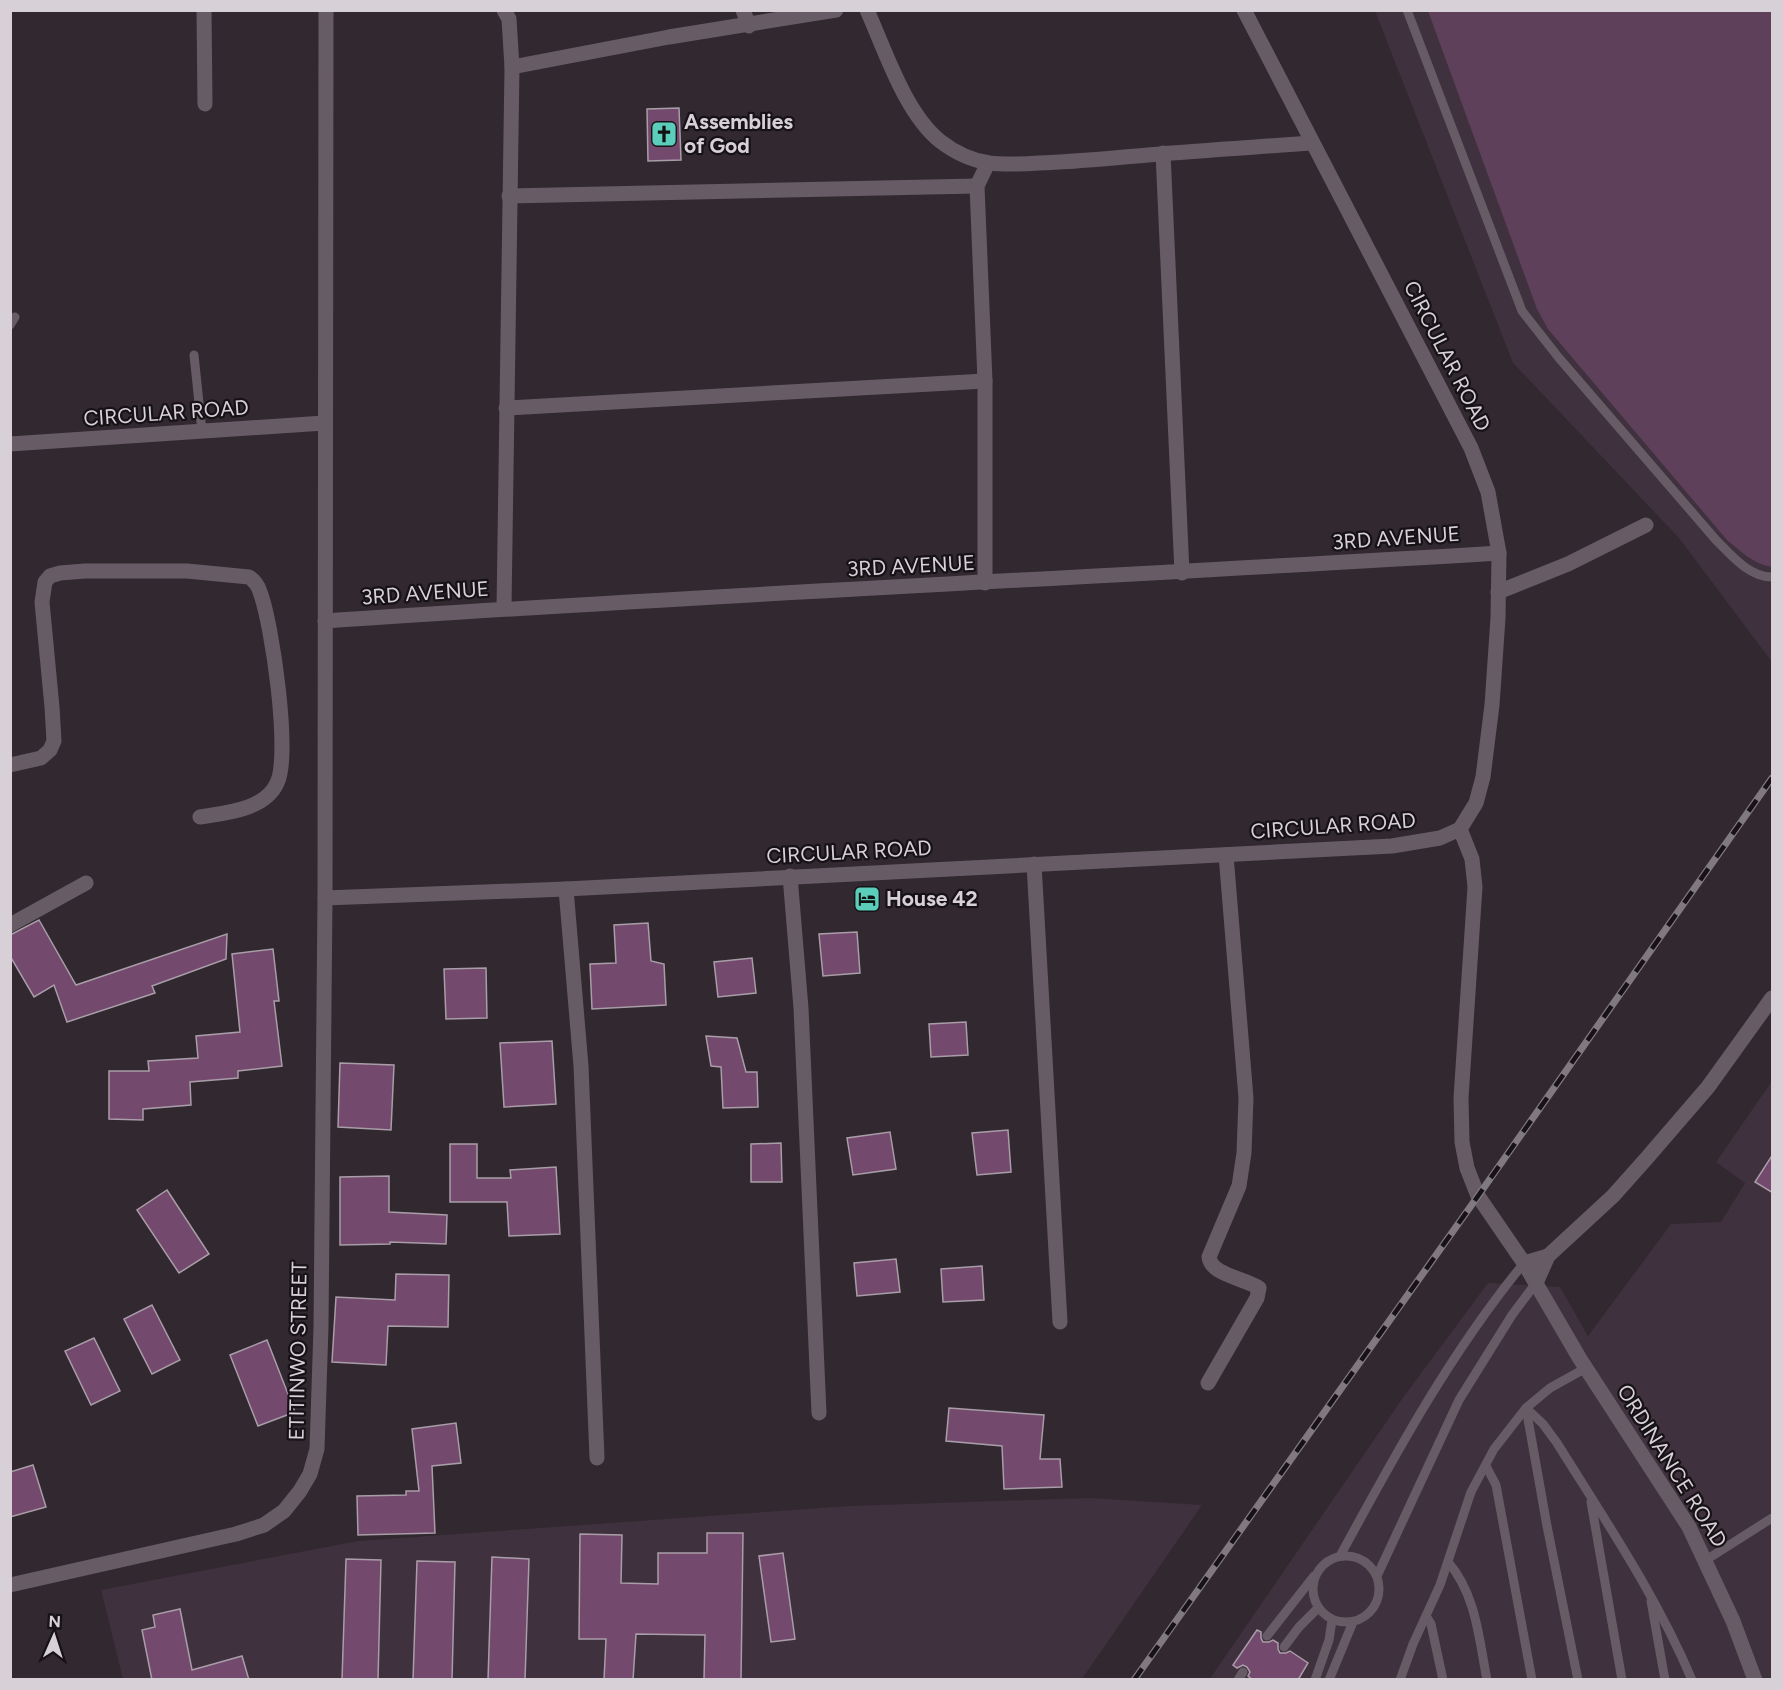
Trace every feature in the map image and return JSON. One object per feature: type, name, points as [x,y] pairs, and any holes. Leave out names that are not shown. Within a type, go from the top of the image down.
[{"type":"street","points":[[204,10],[205,104]]},
{"type":"street","name":"ETITINWO STREET","points":[[10,1585],[213,1539],[264,1525],[285,1511],[300,1491],[310,1474],[317,1449],[321,1328],[325,898],[324,423],[327,10]]},
{"type":"street","points":[[504,10],[509,19],[512,67],[504,608]]},
{"type":"street","points":[[743,10],[749,26]]},
{"type":"street","points":[[512,67],[669,37],[749,26],[836,10]]},
{"type":"street","points":[[867,10],[909,102],[926,127],[939,140],[957,152],[988,163],[1083,161],[1312,143]]},
{"type":"street","name":"CIRCULAR ROAD","points":[[325,898],[566,889],[1392,846],[1440,838],[1460,829],[1476,803],[1483,777],[1492,705],[1499,553],[1488,492],[1471,448],[1244,10]]},
{"type":"street","points":[[1163,153],[1182,573]]},
{"type":"street","points":[[985,583],[986,381],[977,186],[988,163]]},
{"type":"street","points":[[509,196],[977,186]]},
{"type":"street","points":[[506,408],[986,381]]},
{"type":"street","name":"CIRCULAR ROAD","points":[[10,444],[324,423]]},
{"type":"street","points":[[1498,592],[1568,564],[1646,525]]},
{"type":"street","name":"3RD AVENUE","points":[[325,621],[504,608],[1182,573],[1499,553]]},
{"type":"street","points":[[10,765],[42,758],[50,750],[54,741],[42,602],[45,582],[50,576],[85,571],[187,571],[249,577],[255,582],[260,592],[272,645],[282,731],[282,768],[277,785],[249,808],[200,817]]},
{"type":"street","name":"ORDINANCE ROAD","points":[[1460,829],[1472,859],[1475,887],[1461,1098],[1462,1142],[1467,1168],[1478,1196],[1524,1263],[1586,1368],[1689,1527],[1733,1620],[1755,1680]]},
{"type":"street","points":[[1208,1383],[1257,1298],[1259,1288],[1215,1269],[1209,1257],[1239,1186],[1244,1153],[1246,1098],[1226,855]]},
{"type":"street","points":[[1034,864],[1060,1322]]},
{"type":"street","points":[[790,876],[801,1008],[819,1413]]},
{"type":"street","points":[[10,925],[86,883]]},
{"type":"street","points":[[566,889],[581,1065],[597,1458]]},
{"type":"street","points":[[1536,1283],[1548,1256],[1613,1196],[1646,1159],[1708,1087],[1773,998]]},
{"type":"street","points":[[1524,1263],[1548,1256]]},
{"type":"lane","points":[[1407,10],[1522,311],[1559,358],[1716,540],[1744,567],[1766,577],[1773,577]]},
{"type":"lane","points":[[194,355],[202,432]]},
{"type":"lane","points":[[1340,1556],[1409,1430],[1482,1317],[1524,1263]]},
{"type":"lane","points":[[1377,1576],[1459,1400],[1512,1315],[1536,1283]]},
{"type":"lane","points":[[1400,1680],[1448,1562],[1472,1492],[1494,1449],[1526,1408],[1550,1388],[1586,1368]]},
{"type":"lane","points":[[1526,1408],[1543,1424],[1557,1443],[1650,1593],[1676,1641],[1692,1680]]},
{"type":"lane","points":[[1526,1408],[1578,1680]]},
{"type":"lane","points":[[1486,1466],[1496,1485],[1532,1680]]},
{"type":"lane","points":[[1590,1496],[1622,1680]]},
{"type":"lane","points":[[1706,1560],[1773,1518]]},
{"type":"lane","points":[[1267,1636],[1315,1574],[1322,1566],[1330,1559],[1340,1556],[1351,1556],[1362,1560],[1377,1576],[1379,1585],[1376,1604],[1370,1613],[1353,1622],[1342,1623],[1332,1620],[1318,1608],[1312,1596],[1315,1574]]},
{"type":"lane","points":[[1448,1562],[1458,1573],[1467,1590],[1487,1680]]},
{"type":"lane","points":[[1650,1593],[1665,1680]]},
{"type":"lane","points":[[1284,1647],[1299,1627],[1318,1608]]},
{"type":"lane","points":[[1426,1616],[1431,1624],[1443,1680]]},
{"type":"lane","points":[[1315,1680],[1327,1648],[1332,1620]]},
{"type":"lane","points":[[1329,1680],[1353,1622]]},
{"type":"shaded area","points":[[1375,11],[1772,11],[1772,662],[1679,538],[1513,363]]},
{"type":"shaded area","points":[[1428,11],[1772,11],[1772,567],[1754,560],[1727,540],[1548,329],[1537,309]]},
{"type":"shaded area","points":[[1772,1081],[1772,1679],[1209,1680],[1402,1399],[1488,1283],[1560,1287],[1588,1336],[1671,1224],[1721,1222],[1745,1183],[1716,1162]]},
{"type":"shaded area","points":[[1089,1498],[1202,1505],[1082,1679],[123,1679],[101,1590],[358,1541],[849,1506]]},
{"type":"building","name":"Assemblies of God","points":[[679,108],[681,160],[648,161],[647,109]]},
{"type":"building","points":[[39,920],[76,985],[227,934],[226,959],[152,986],[155,993],[67,1022],[54,985],[34,997],[10,956],[10,935]]},
{"type":"building","points":[[648,923],[651,961],[664,964],[666,1005],[592,1009],[590,964],[616,963],[614,925]]},
{"type":"building","points":[[857,932],[860,973],[823,976],[819,934]]},
{"type":"building","points":[[273,949],[279,1001],[274,1001],[282,1066],[238,1071],[238,1078],[190,1082],[191,1105],[143,1109],[143,1120],[109,1119],[109,1071],[149,1071],[148,1061],[198,1058],[196,1036],[240,1032],[232,954]]},
{"type":"building","points":[[752,958],[756,993],[718,997],[714,962]]},
{"type":"building","points":[[486,968],[487,1018],[446,1019],[444,969]]},
{"type":"building","points":[[966,1022],[968,1055],[931,1057],[929,1024]]},
{"type":"building","points":[[706,1036],[737,1038],[746,1072],[757,1072],[758,1107],[723,1108],[721,1067],[711,1066]]},
{"type":"building","points":[[552,1041],[556,1104],[504,1107],[500,1043]]},
{"type":"building","points":[[340,1063],[394,1065],[391,1130],[338,1127]]},
{"type":"building","points":[[1008,1130],[1011,1172],[977,1175],[972,1133]]},
{"type":"building","points":[[890,1132],[896,1169],[853,1175],[847,1138]]},
{"type":"building","points":[[781,1143],[782,1182],[751,1182],[751,1144]]},
{"type":"building","points":[[450,1144],[477,1144],[477,1178],[511,1178],[510,1170],[556,1167],[560,1234],[509,1236],[507,1202],[450,1202]]},
{"type":"building","points":[[1773,1154],[1773,1193],[1755,1182]]},
{"type":"building","points":[[389,1176],[389,1212],[447,1215],[446,1244],[390,1242],[390,1244],[340,1245],[340,1177]]},
{"type":"building","points":[[167,1190],[209,1254],[179,1273],[137,1210]]},
{"type":"building","points":[[896,1259],[900,1292],[857,1296],[854,1263]]},
{"type":"building","points":[[982,1266],[984,1300],[943,1302],[941,1269]]},
{"type":"building","points":[[396,1274],[449,1275],[448,1327],[388,1326],[386,1365],[332,1362],[336,1297],[395,1300]]},
{"type":"building","points":[[152,1305],[180,1360],[152,1374],[124,1319]]},
{"type":"building","points":[[94,1338],[120,1391],[91,1405],[65,1351]]},
{"type":"building","points":[[267,1340],[295,1412],[258,1426],[230,1355]]},
{"type":"building","points":[[949,1408],[1044,1415],[1040,1459],[1060,1459],[1062,1487],[1004,1489],[1002,1446],[946,1441]]},
{"type":"building","points":[[456,1423],[461,1463],[432,1466],[435,1533],[358,1535],[357,1496],[406,1495],[406,1491],[419,1491],[412,1429]]},
{"type":"building","points":[[33,1465],[46,1507],[10,1517],[10,1472]]},
{"type":"building","points":[[707,1533],[743,1533],[741,1680],[704,1680],[705,1635],[636,1634],[633,1680],[604,1680],[606,1639],[579,1639],[580,1534],[622,1535],[621,1583],[658,1584],[658,1553],[707,1553]]},
{"type":"building","points":[[783,1553],[795,1639],[771,1642],[759,1556]]},
{"type":"building","points":[[492,1557],[529,1559],[525,1680],[488,1680]]},
{"type":"building","points":[[346,1559],[381,1560],[378,1680],[342,1680]]},
{"type":"building","points":[[417,1561],[455,1562],[452,1680],[413,1680]]},
{"type":"building","points":[[180,1609],[192,1670],[242,1656],[249,1680],[152,1680],[142,1630],[155,1627],[153,1615]]},
{"type":"building","points":[[1257,1630],[1261,1632],[1263,1642],[1273,1640],[1278,1643],[1280,1653],[1290,1651],[1308,1663],[1298,1680],[1253,1680],[1248,1676],[1250,1672],[1247,1667],[1243,1665],[1237,1668],[1233,1665]]},
{"type":"railway","points":[[1134,1680],[1772,778]]},
{"type":"place","name":"Assemblies of God","points":[[664,134]]},
{"type":"place","name":"House 42","points":[[867,899]]}]
